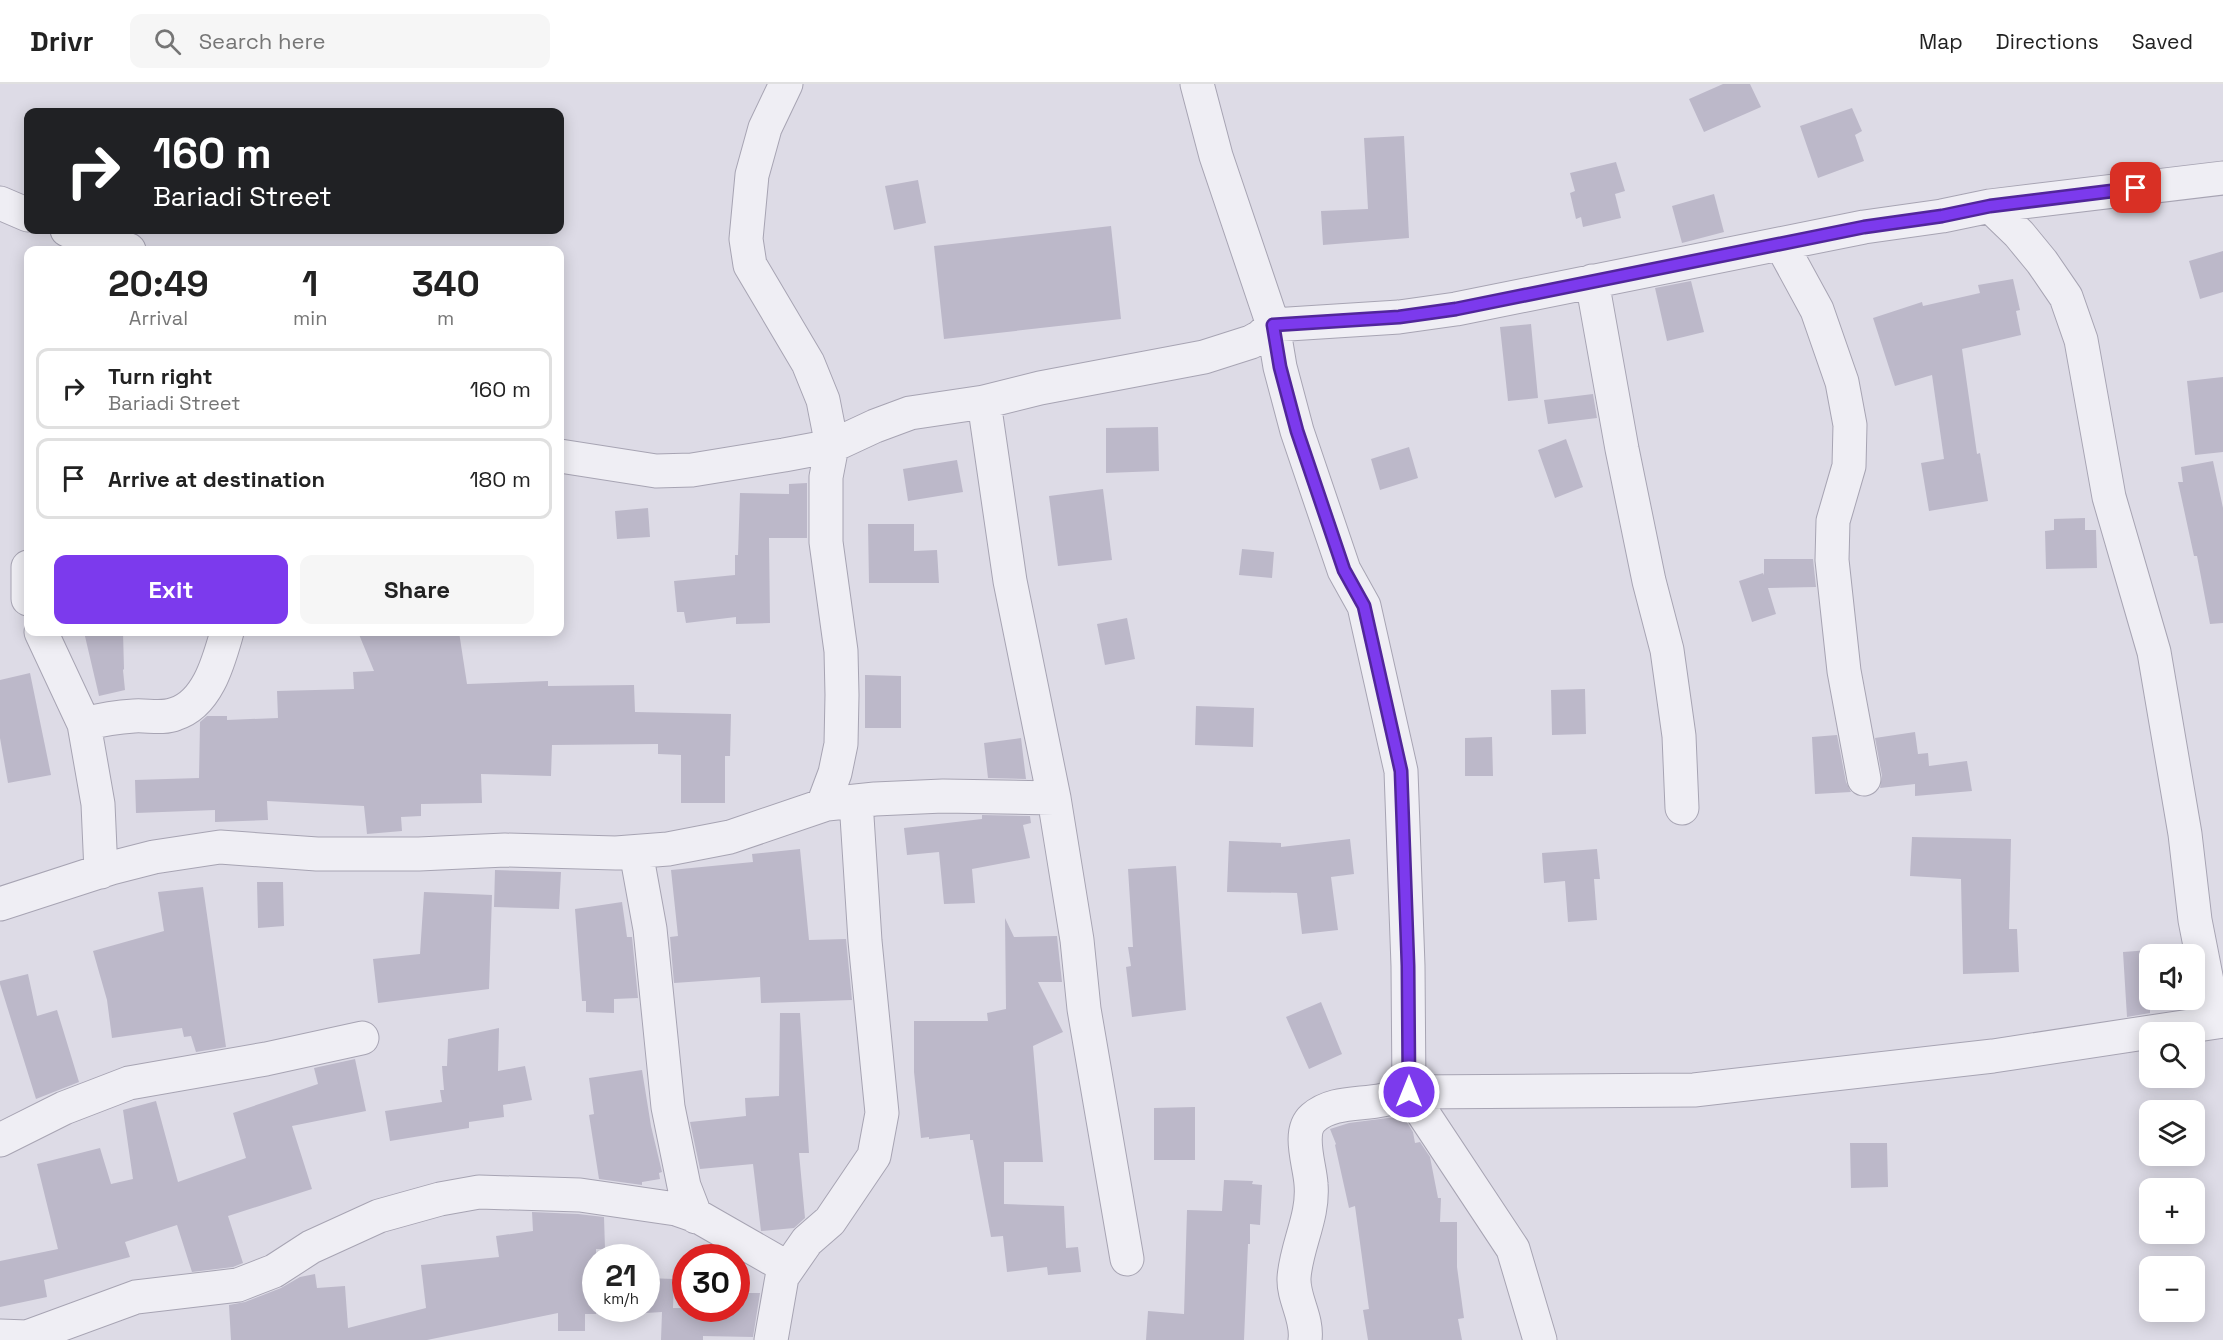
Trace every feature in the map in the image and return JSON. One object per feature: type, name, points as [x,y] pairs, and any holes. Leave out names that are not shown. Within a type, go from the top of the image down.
[{"type":"street","points":[[786,84],[765,128],[752,175],[746,239],[750,265],[808,363],[823,400],[832,446],[826,477],[826,542],[841,651],[841,744],[835,773],[823,805]]},
{"type":"street","points":[[1197,84],[1216,156],[1273,325],[1280,367],[1297,431],[1344,570],[1364,606],[1401,771],[1408,966],[1409,1092],[1513,1249],[1540,1340]]},
{"type":"street","points":[[564,457],[656,471],[692,470],[832,446],[910,413],[984,402],[1040,388],[1204,357],[1251,342],[1273,325],[1399,317],[1456,309],[1864,227],[1942,216],[1990,206],[2223,177]]},
{"type":"street","points":[[0,202],[24,213]]},
{"type":"street","points":[[1305,1340],[1303,1317],[1294,1290],[1294,1276],[1310,1208],[1312,1186],[1305,1135],[1308,1123],[1315,1116],[1345,1104],[1381,1100],[1409,1092],[1694,1090],[1993,1056],[2219,1021],[2195,920],[2185,834],[2154,652],[2140,597],[2109,497],[2081,340],[2066,297],[2054,279],[2019,234],[1990,206]]},
{"type":"street","points":[[79,234],[117,246]]},
{"type":"street","points":[[1781,244],[1817,310],[1842,382],[1850,425],[1849,466],[1833,521],[1832,560],[1844,671],[1864,779]]},
{"type":"street","points":[[1592,281],[1624,460],[1647,572],[1667,650],[1679,736],[1682,808]]},
{"type":"street","points":[[984,402],[1010,581],[1054,798],[1077,940],[1084,1009],[1127,1259]]},
{"type":"street","points":[[43,636],[84,724],[98,804],[101,872]]},
{"type":"street","points":[[84,724],[113,717],[175,715],[188,707],[215,674],[226,636]]},
{"type":"street","points":[[0,904],[154,857],[220,847],[317,854],[419,854],[505,850],[565,853],[636,852],[668,849],[730,837],[823,805],[943,796],[1054,798]]},
{"type":"street","points":[[771,1340],[782,1276],[807,1241],[830,1221],[857,1184],[874,1156],[879,1135],[882,1113],[865,942],[856,801]]},
{"type":"street","points":[[636,852],[650,929],[668,1107],[684,1186],[696,1216]]},
{"type":"street","points":[[0,1140],[64,1108],[129,1083],[266,1059],[362,1038]]},
{"type":"street","points":[[0,1336],[27,1337],[136,1297],[238,1285],[274,1271],[311,1247],[379,1216],[479,1191],[580,1195],[676,1209],[696,1216],[788,1268]]},
{"type":"building","points":[[1723,84],[1750,84],[1761,107],[1704,132],[1689,99]]},
{"type":"building","points":[[1852,108],[1862,131],[1855,135],[1864,161],[1818,178],[1800,126]]},
{"type":"building","points":[[1404,136],[1409,238],[1323,245],[1321,211],[1368,209],[1364,138]]},
{"type":"building","points":[[1616,162],[1625,191],[1615,194],[1621,218],[1583,227],[1581,217],[1576,219],[1570,193],[1575,191],[1570,173]]},
{"type":"building","points":[[918,180],[926,223],[894,230],[885,186]]},
{"type":"building","points":[[1714,194],[1724,232],[1682,243],[1672,206]]},
{"type":"building","points":[[1111,226],[1121,319],[944,339],[934,246]]},
{"type":"building","points":[[2223,251],[2223,292],[2200,299],[2189,261]]},
{"type":"building","points":[[2013,279],[2020,310],[2016,311],[2021,335],[1962,349],[1977,454],[1980,453],[1988,501],[1929,511],[1921,463],[1944,459],[1932,375],[1895,386],[1873,318],[1922,302],[1923,306],[1980,293],[1978,285]]},
{"type":"building","points":[[1691,281],[1704,332],[1667,341],[1655,288]]},
{"type":"building","points":[[1531,324],[1538,398],[1508,401],[1500,327]]},
{"type":"building","points":[[2223,377],[2223,452],[2195,455],[2187,381]]},
{"type":"building","points":[[1593,394],[1597,418],[1548,424],[1544,400]]},
{"type":"building","points":[[1158,427],[1159,471],[1106,473],[1106,428]]},
{"type":"building","points":[[1566,439],[1583,487],[1555,498],[1538,450]]},
{"type":"building","points":[[1409,447],[1418,478],[1380,490],[1371,459]]},
{"type":"building","points":[[957,460],[963,492],[908,501],[903,469]]},
{"type":"building","points":[[2213,461],[2223,508],[2223,623],[2210,624],[2197,556],[2194,556],[2178,482],[2183,482],[2181,467]]},
{"type":"building","points":[[807,483],[807,538],[769,538],[770,623],[736,624],[736,617],[686,623],[684,612],[677,612],[674,581],[735,575],[740,493],[789,494],[789,484]]},
{"type":"building","points":[[1103,489],[1112,560],[1058,566],[1049,496]]},
{"type":"building","points":[[648,508],[650,537],[617,539],[615,511]]},
{"type":"building","points":[[2085,518],[2085,530],[2096,530],[2097,568],[2046,569],[2045,531],[2054,530],[2054,519]]},
{"type":"building","points":[[868,524],[914,524],[914,551],[937,550],[939,583],[869,583]]},
{"type":"building","points":[[1242,549],[1274,552],[1272,578],[1239,575]]},
{"type":"building","points":[[1764,559],[1813,559],[1816,587],[1768,588],[1776,614],[1752,622],[1739,581],[1763,573],[1764,575]]},
{"type":"building","points":[[1127,618],[1135,659],[1105,665],[1097,624]]},
{"type":"building","points":[[85,636],[123,636],[125,690],[99,696]]},
{"type":"building","points":[[360,636],[460,636],[467,684],[548,681],[548,686],[634,685],[635,712],[731,714],[730,756],[725,756],[725,803],[681,803],[681,755],[658,754],[658,744],[552,745],[551,776],[481,774],[482,803],[421,804],[421,816],[401,817],[402,831],[367,834],[364,806],[267,801],[268,820],[215,822],[215,810],[136,813],[135,780],[199,778],[200,722],[207,716],[227,716],[227,720],[278,718],[277,691],[354,689],[353,672],[374,671]]},
{"type":"building","points":[[30,673],[51,775],[8,783],[0,738],[0,680]]},
{"type":"building","points":[[865,675],[901,676],[901,728],[865,728]]},
{"type":"building","points":[[1585,689],[1586,734],[1552,735],[1551,690]]},
{"type":"building","points":[[1196,706],[1254,708],[1253,747],[1195,745]]},
{"type":"building","points":[[1915,732],[1918,754],[1928,753],[1929,766],[1967,761],[1972,791],[1915,796],[1915,784],[1880,788],[1882,776],[1875,738]]},
{"type":"building","points":[[1837,735],[1846,782],[1851,792],[1815,794],[1812,737]]},
{"type":"building","points":[[1492,737],[1493,776],[1465,776],[1465,738]]},
{"type":"building","points":[[1021,738],[1026,779],[988,778],[984,743]]},
{"type":"building","points":[[982,815],[1030,816],[1031,823],[1023,825],[1030,858],[972,869],[975,903],[944,904],[939,852],[907,855],[904,828],[982,819]]},
{"type":"building","points":[[1912,837],[2011,839],[2009,929],[2017,929],[2019,972],[1963,974],[1961,879],[1910,876]]},
{"type":"building","points":[[1350,839],[1354,874],[1331,877],[1338,930],[1302,934],[1297,893],[1227,892],[1229,841],[1281,843],[1281,847]]},
{"type":"building","points":[[800,849],[809,940],[846,939],[852,1000],[761,1003],[760,977],[674,983],[670,937],[678,936],[671,870],[753,862],[752,854]]},
{"type":"building","points":[[1597,849],[1600,879],[1594,879],[1597,920],[1568,922],[1565,881],[1544,883],[1542,853]]},
{"type":"building","points":[[1176,866],[1186,1010],[1132,1017],[1126,967],[1131,966],[1128,947],[1133,947],[1128,869]]},
{"type":"building","points":[[495,870],[561,872],[559,909],[494,907]]},
{"type":"building","points":[[257,882],[283,882],[284,926],[258,928]]},
{"type":"building","points":[[203,887],[226,1047],[196,1052],[191,1036],[184,1037],[182,1028],[112,1038],[107,1000],[93,951],[164,931],[158,892]]},
{"type":"building","points":[[424,892],[492,895],[489,989],[378,1003],[373,959],[420,954]]},
{"type":"building","points":[[622,902],[627,937],[632,937],[638,998],[614,999],[614,1013],[586,1012],[586,1001],[582,1001],[575,909]]},
{"type":"building","points":[[1005,918],[1014,937],[1057,936],[1062,982],[1038,982],[1063,1032],[1033,1046],[1043,1162],[1004,1162],[1004,1204],[1064,1206],[1066,1248],[1078,1247],[1081,1272],[1048,1275],[1047,1267],[1007,1272],[1003,1236],[991,1237],[970,1134],[921,1138],[914,1072],[914,1021],[988,1021],[987,1013],[1006,1009]]},
{"type":"building","points":[[2139,951],[2139,1010],[2150,1010],[2150,1013],[2127,1017],[2123,952]]},
{"type":"building","points":[[28,974],[37,1016],[57,1010],[79,1082],[36,1099],[0,984],[0,981]]},
{"type":"building","points":[[1321,1002],[1342,1054],[1309,1069],[1286,1017]]},
{"type":"building","points":[[780,1013],[800,1013],[809,1153],[799,1153],[805,1218],[794,1228],[761,1231],[753,1164],[700,1169],[690,1122],[746,1116],[745,1098],[779,1096]]},
{"type":"building","points":[[499,1028],[498,1071],[525,1066],[532,1100],[503,1105],[504,1117],[469,1122],[469,1128],[390,1141],[385,1111],[442,1102],[440,1090],[444,1090],[442,1066],[447,1066],[448,1039]]},
{"type":"building","points":[[355,1059],[366,1111],[292,1126],[312,1189],[228,1216],[243,1263],[233,1267],[192,1272],[177,1225],[125,1242],[130,1257],[44,1280],[47,1297],[0,1307],[0,1261],[58,1249],[37,1164],[100,1148],[111,1184],[133,1179],[123,1110],[156,1101],[178,1182],[246,1158],[233,1113],[318,1084],[314,1068]]},
{"type":"building","points":[[642,1070],[651,1126],[662,1172],[659,1173],[660,1179],[642,1182],[642,1185],[599,1179],[589,1115],[594,1114],[589,1078]]},
{"type":"building","points":[[1195,1107],[1195,1160],[1154,1160],[1154,1108]]},
{"type":"building","points":[[1403,1116],[1413,1132],[1415,1143],[1420,1142],[1430,1157],[1438,1198],[1441,1198],[1440,1222],[1457,1222],[1457,1267],[1464,1318],[1458,1319],[1462,1340],[1368,1340],[1363,1310],[1369,1309],[1355,1206],[1349,1208],[1336,1144],[1330,1129],[1349,1123]]},
{"type":"building","points":[[1850,1143],[1887,1143],[1888,1187],[1851,1188]]},
{"type":"building","points":[[1224,1180],[1253,1181],[1252,1184],[1262,1185],[1260,1225],[1250,1224],[1244,1340],[1146,1340],[1148,1311],[1184,1314],[1187,1210],[1222,1211]]},
{"type":"building","points":[[532,1212],[604,1217],[605,1244],[582,1244],[582,1322],[585,1322],[585,1331],[558,1331],[558,1313],[427,1340],[231,1340],[229,1305],[245,1302],[281,1288],[300,1277],[315,1274],[317,1288],[345,1286],[348,1328],[426,1308],[421,1265],[499,1257],[496,1236],[533,1231]]},
{"type":"building","points":[[660,1278],[672,1279],[672,1322],[750,1322],[750,1293],[760,1293],[753,1337],[703,1336],[703,1340],[661,1340],[662,1312],[660,1312]]},
{"type":"route","points":[[1409,1092],[1408,966],[1401,771],[1364,606],[1344,570],[1297,431],[1280,367],[1273,325],[1399,317],[1456,309],[1864,227],[1942,216],[1990,206],[2136,188]]}]
